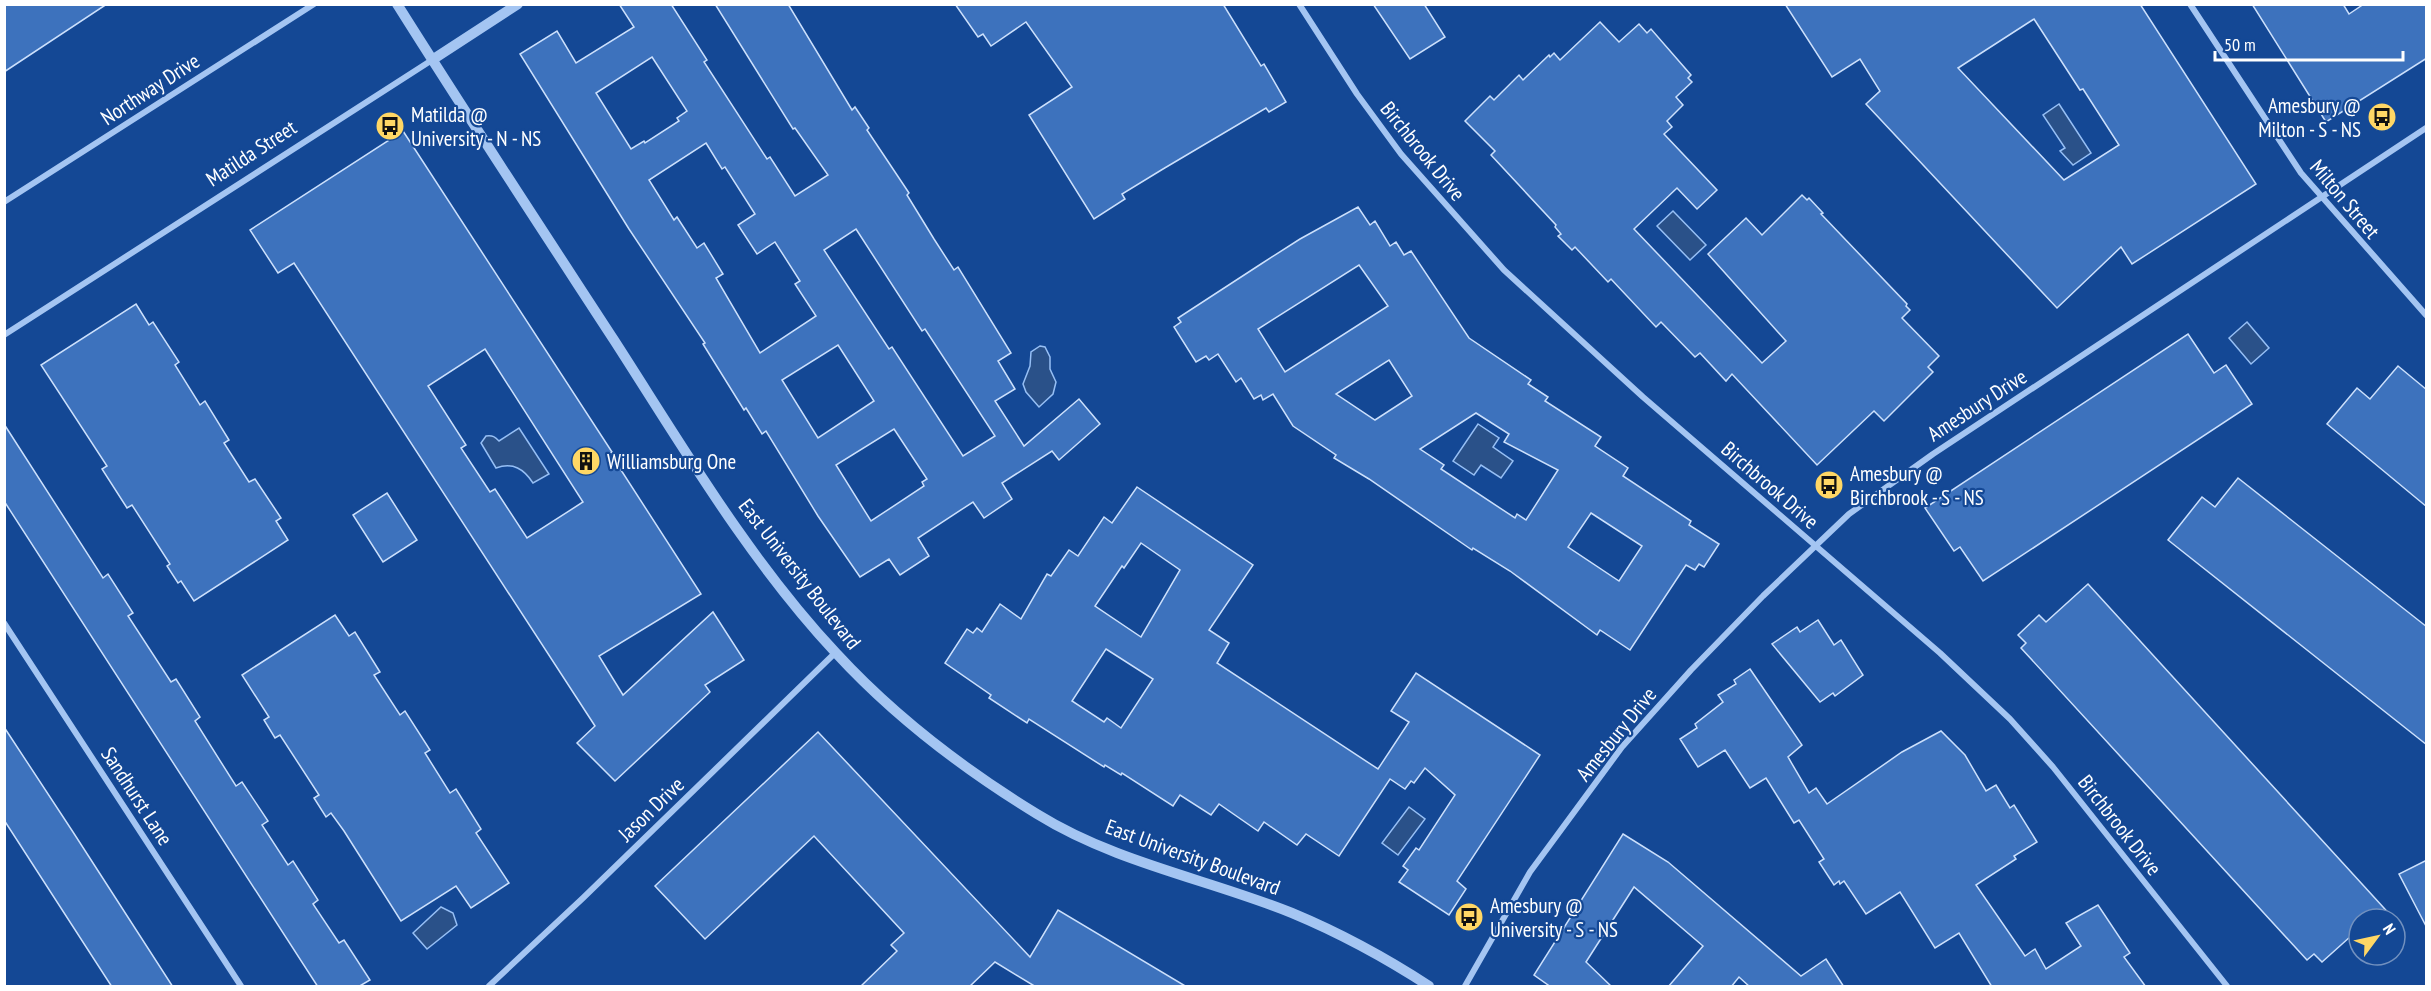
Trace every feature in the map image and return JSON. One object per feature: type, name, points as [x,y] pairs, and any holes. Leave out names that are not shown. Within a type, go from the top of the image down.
[{"type":"street","name":"Northway Drive","points":[[4,202],[314,4]]},
{"type":"street","name":"East University Boulevard","points":[[397,4],[726,513],[768,571],[835,653],[888,703],[960,764],[1041,817],[1117,853],[1291,913],[1345,938],[1399,967],[1429,987]]},
{"type":"street","name":"Matilda Street","points":[[4,335],[518,4]]},
{"type":"street","name":"Birchbrook Drive","points":[[1299,4],[1358,94],[1401,153],[1504,270],[1643,398],[1940,653],[2010,719],[2053,767],[2227,987]]},
{"type":"street","name":"Milton Street","points":[[2190,4],[2281,146],[2320,197],[2427,315]]},
{"type":"street","name":"Amesbury Drive","points":[[1464,987],[1530,872],[1622,747],[1762,596],[1848,514],[1933,454],[2427,128]]},
{"type":"street","name":"Sandhurst Lane","points":[[4,623],[241,987]]},
{"type":"street","name":"Jason Drive","points":[[489,987],[835,653]]},
{"type":"water","points":[[2059,104],[2091,153],[2073,165],[2060,151],[2065,148],[2043,115]]},
{"type":"water","points":[[1673,211],[1706,245],[1690,260],[1657,226]]},
{"type":"water","points":[[2247,322],[2269,348],[2251,364],[2229,338]]},
{"type":"water","points":[[1040,346],[1045,347],[1050,357],[1050,369],[1056,382],[1053,394],[1039,407],[1026,392],[1023,384],[1030,366],[1031,352]]},
{"type":"water","points":[[1478,424],[1499,438],[1493,447],[1513,461],[1501,478],[1481,465],[1474,475],[1453,461]]},
{"type":"water","points":[[519,428],[549,474],[533,483],[526,474],[513,466],[496,468],[481,443],[486,436],[494,437],[499,441]]},
{"type":"water","points":[[1409,807],[1425,819],[1398,855],[1382,843]]},
{"type":"water","points":[[441,907],[453,913],[457,925],[427,949],[413,933]]},
{"type":"building","points":[[4,4],[107,4],[4,72]]},
{"type":"building","points":[[619,4],[671,4],[707,60],[704,62],[767,159],[770,157],[795,196],[828,175],[795,128],[793,129],[715,4],[788,4],[852,110],[855,107],[869,128],[867,130],[909,193],[907,195],[934,239],[954,270],[958,267],[1011,353],[998,361],[1015,389],[995,401],[1024,446],[1079,399],[1100,424],[1059,460],[1052,451],[1002,483],[1012,499],[984,518],[973,502],[918,538],[929,556],[900,575],[889,559],[860,577],[818,516],[766,431],[762,434],[746,408],[744,410],[703,344],[705,343],[629,229],[520,54],[557,31],[576,63],[634,27]],"holes":[[[652,57],[687,111],[677,118],[679,121],[645,143],[644,141],[631,149],[596,93]],[[706,143],[722,169],[725,167],[755,214],[738,225],[757,254],[775,242],[800,281],[795,284],[816,316],[760,353],[716,278],[723,274],[704,243],[697,248],[677,217],[674,220],[649,180]],[[856,229],[922,331],[925,329],[995,436],[963,456],[892,347],[889,349],[824,250]],[[838,345],[874,401],[818,438],[782,380]],[[894,429],[927,479],[922,482],[924,486],[871,521],[836,465]]]},
{"type":"building","points":[[955,4],[1223,4],[1261,66],[1264,64],[1286,102],[1269,112],[1266,108],[1163,169],[1122,194],[1125,199],[1094,219],[1029,115],[1072,87],[1026,22],[991,46],[983,34],[978,37]]},
{"type":"building","points":[[1373,4],[1424,4],[1445,37],[1410,59]]},
{"type":"building","points":[[1785,4],[2140,4],[2256,184],[2132,264],[2121,247],[2057,308],[1866,104],[1880,91],[1860,59],[1832,77]],"holes":[[[2034,19],[2080,90],[2083,89],[2119,145],[2064,180],[1958,68]]]},
{"type":"building","points":[[2252,4],[2343,4],[2349,14],[2364,4],[2427,4],[2427,58],[2326,122]]},
{"type":"building","points":[[1600,22],[1619,42],[1639,24],[1647,33],[1651,29],[1691,75],[1688,78],[1692,82],[1676,97],[1683,105],[1667,121],[1672,127],[1664,134],[1717,190],[1697,209],[1677,188],[1634,229],[1762,363],[1786,341],[1708,254],[1746,218],[1762,235],[1802,195],[1807,200],[1809,198],[1823,213],[1821,214],[1907,304],[1910,310],[1902,318],[1939,356],[1928,367],[1933,372],[1884,421],[1874,411],[1817,465],[1732,374],[1726,381],[1700,353],[1695,357],[1661,322],[1656,327],[1611,279],[1608,282],[1575,247],[1572,250],[1558,236],[1561,234],[1555,227],[1556,225],[1491,155],[1495,151],[1465,121],[1490,96],[1494,100],[1519,75],[1523,80],[1549,55],[1550,57],[1554,53],[1560,60]]},
{"type":"building","name":"Williamsburg One","points":[[403,131],[612,452],[610,453],[701,594],[599,656],[623,695],[713,612],[744,660],[705,685],[710,692],[615,781],[577,743],[595,726],[294,263],[278,273],[250,230]],"holes":[[[485,349],[583,502],[527,538],[495,489],[490,492],[461,448],[466,445],[428,386]]]},
{"type":"building","points":[[1358,207],[1370,225],[1375,221],[1390,246],[1396,242],[1404,255],[1411,251],[1469,338],[1531,380],[1528,384],[1548,397],[1545,401],[1601,437],[1595,446],[1628,468],[1623,476],[1691,521],[1689,525],[1719,544],[1704,567],[1699,564],[1695,570],[1686,565],[1630,650],[1600,630],[1597,635],[1510,571],[1473,548],[1472,550],[1369,479],[1334,458],[1336,455],[1293,426],[1273,394],[1263,400],[1261,395],[1254,399],[1241,378],[1236,382],[1218,354],[1209,360],[1206,356],[1196,362],[1174,327],[1181,322],[1178,318],[1300,239]],"holes":[[[1359,265],[1388,306],[1285,372],[1258,329]],[[1389,360],[1412,396],[1375,420],[1336,394]],[[1476,413],[1509,434],[1504,442],[1558,470],[1526,520],[1517,514],[1515,518],[1441,469],[1444,465],[1420,449]],[[1591,513],[1642,546],[1619,581],[1568,547]]]},
{"type":"building","points":[[136,304],[149,325],[153,322],[179,362],[175,365],[200,405],[205,401],[229,440],[224,443],[249,482],[255,479],[281,518],[276,521],[288,540],[194,601],[181,581],[178,583],[167,566],[170,564],[132,505],[127,508],[102,469],[107,466],[41,365]]},
{"type":"building","points":[[2188,334],[2214,373],[2226,365],[2252,404],[1983,581],[1960,547],[1954,551],[1925,508]]},
{"type":"building","points":[[2398,366],[2427,390],[2427,507],[2327,424],[2357,388],[2370,399]]},
{"type":"building","points":[[4,424],[103,578],[108,574],[133,613],[128,616],[171,682],[176,679],[200,717],[195,721],[236,786],[242,782],[268,821],[262,825],[288,865],[293,861],[318,900],[313,904],[339,943],[344,940],[370,980],[358,987],[318,987],[4,501]]},
{"type":"building","points":[[2238,478],[2427,627],[2427,745],[2168,540],[2202,497],[2215,507]]},
{"type":"building","points":[[1137,487],[1253,565],[1209,630],[1229,643],[1217,663],[1378,769],[1409,722],[1391,711],[1416,673],[1540,755],[1457,881],[1466,889],[1449,915],[1399,882],[1408,870],[1403,866],[1416,848],[1419,850],[1455,795],[1425,768],[1414,783],[1411,781],[1405,789],[1390,779],[1339,856],[1306,834],[1297,845],[1264,822],[1258,831],[1219,804],[1211,815],[1180,795],[1173,806],[1122,773],[1121,775],[1105,765],[1104,767],[1029,719],[1027,723],[989,698],[991,695],[945,663],[967,629],[973,633],[977,628],[982,632],[1000,604],[1021,619],[1047,574],[1051,576],[1069,550],[1078,556],[1104,517],[1112,523]],"holes":[[[1141,543],[1180,570],[1141,637],[1095,606]],[[1106,649],[1153,679],[1121,728],[1107,718],[1104,722],[1072,701]]]},
{"type":"building","points":[[387,493],[417,540],[383,562],[353,515]]},
{"type":"building","points":[[2088,584],[2383,907],[2347,907],[2347,940],[2322,962],[2314,954],[2307,960],[2021,648],[2026,643],[2018,635],[2039,615],[2046,622]]},
{"type":"building","points":[[335,615],[349,636],[355,632],[380,672],[374,675],[400,715],[405,711],[430,750],[425,753],[450,793],[456,789],[481,829],[476,833],[509,883],[471,908],[456,886],[401,921],[344,831],[331,813],[326,817],[314,798],[319,795],[280,735],[275,738],[264,720],[269,717],[242,675]]},
{"type":"building","points":[[1818,620],[1834,645],[1841,640],[1863,675],[1835,696],[1833,693],[1820,702],[1772,644],[1797,627],[1800,632]]},
{"type":"building","points":[[1750,669],[1802,745],[1788,757],[1809,793],[1816,788],[1827,804],[1902,752],[1941,731],[1965,755],[1986,791],[1996,785],[2010,808],[2014,805],[2037,842],[2014,856],[2016,859],[1976,885],[2025,956],[2035,949],[2046,969],[2081,946],[2066,923],[2098,905],[2130,953],[2124,957],[2146,987],[1992,987],[1959,933],[1935,948],[1900,892],[1866,914],[1844,881],[1840,884],[1839,881],[1834,885],[1819,862],[1824,859],[1799,820],[1794,823],[1766,778],[1750,788],[1725,750],[1698,767],[1680,739],[1697,728],[1695,724],[1723,702],[1718,695],[1736,684],[1734,680]]},
{"type":"building","points":[[4,727],[173,987],[112,987],[4,820]]},
{"type":"building","points":[[818,732],[1030,957],[1058,910],[1187,987],[1036,987],[995,962],[969,987],[860,987],[897,951],[891,945],[904,933],[814,836],[705,939],[655,886]]},
{"type":"building","points":[[1623,834],[1668,862],[1801,976],[1826,959],[1844,987],[1750,987],[1739,977],[1731,987],[1668,987],[1703,946],[1634,887],[1586,962],[1612,987],[1551,987],[1534,975]]},
{"type":"building","points":[[2427,860],[2427,928],[2399,874]]},
{"type":"place","name":"Amesbury @ Milton - S - NS","points":[[2382,117]]},
{"type":"place","name":"Matilda @ University - N - NS","points":[[390,126]]},
{"type":"place","name":"Williamsburg One","points":[[586,461]]},
{"type":"place","name":"Amesbury @ Birchbrook - S - NS","points":[[1829,485]]},
{"type":"place","name":"Amesbury @ University - S - NS","points":[[1469,917]]}]
